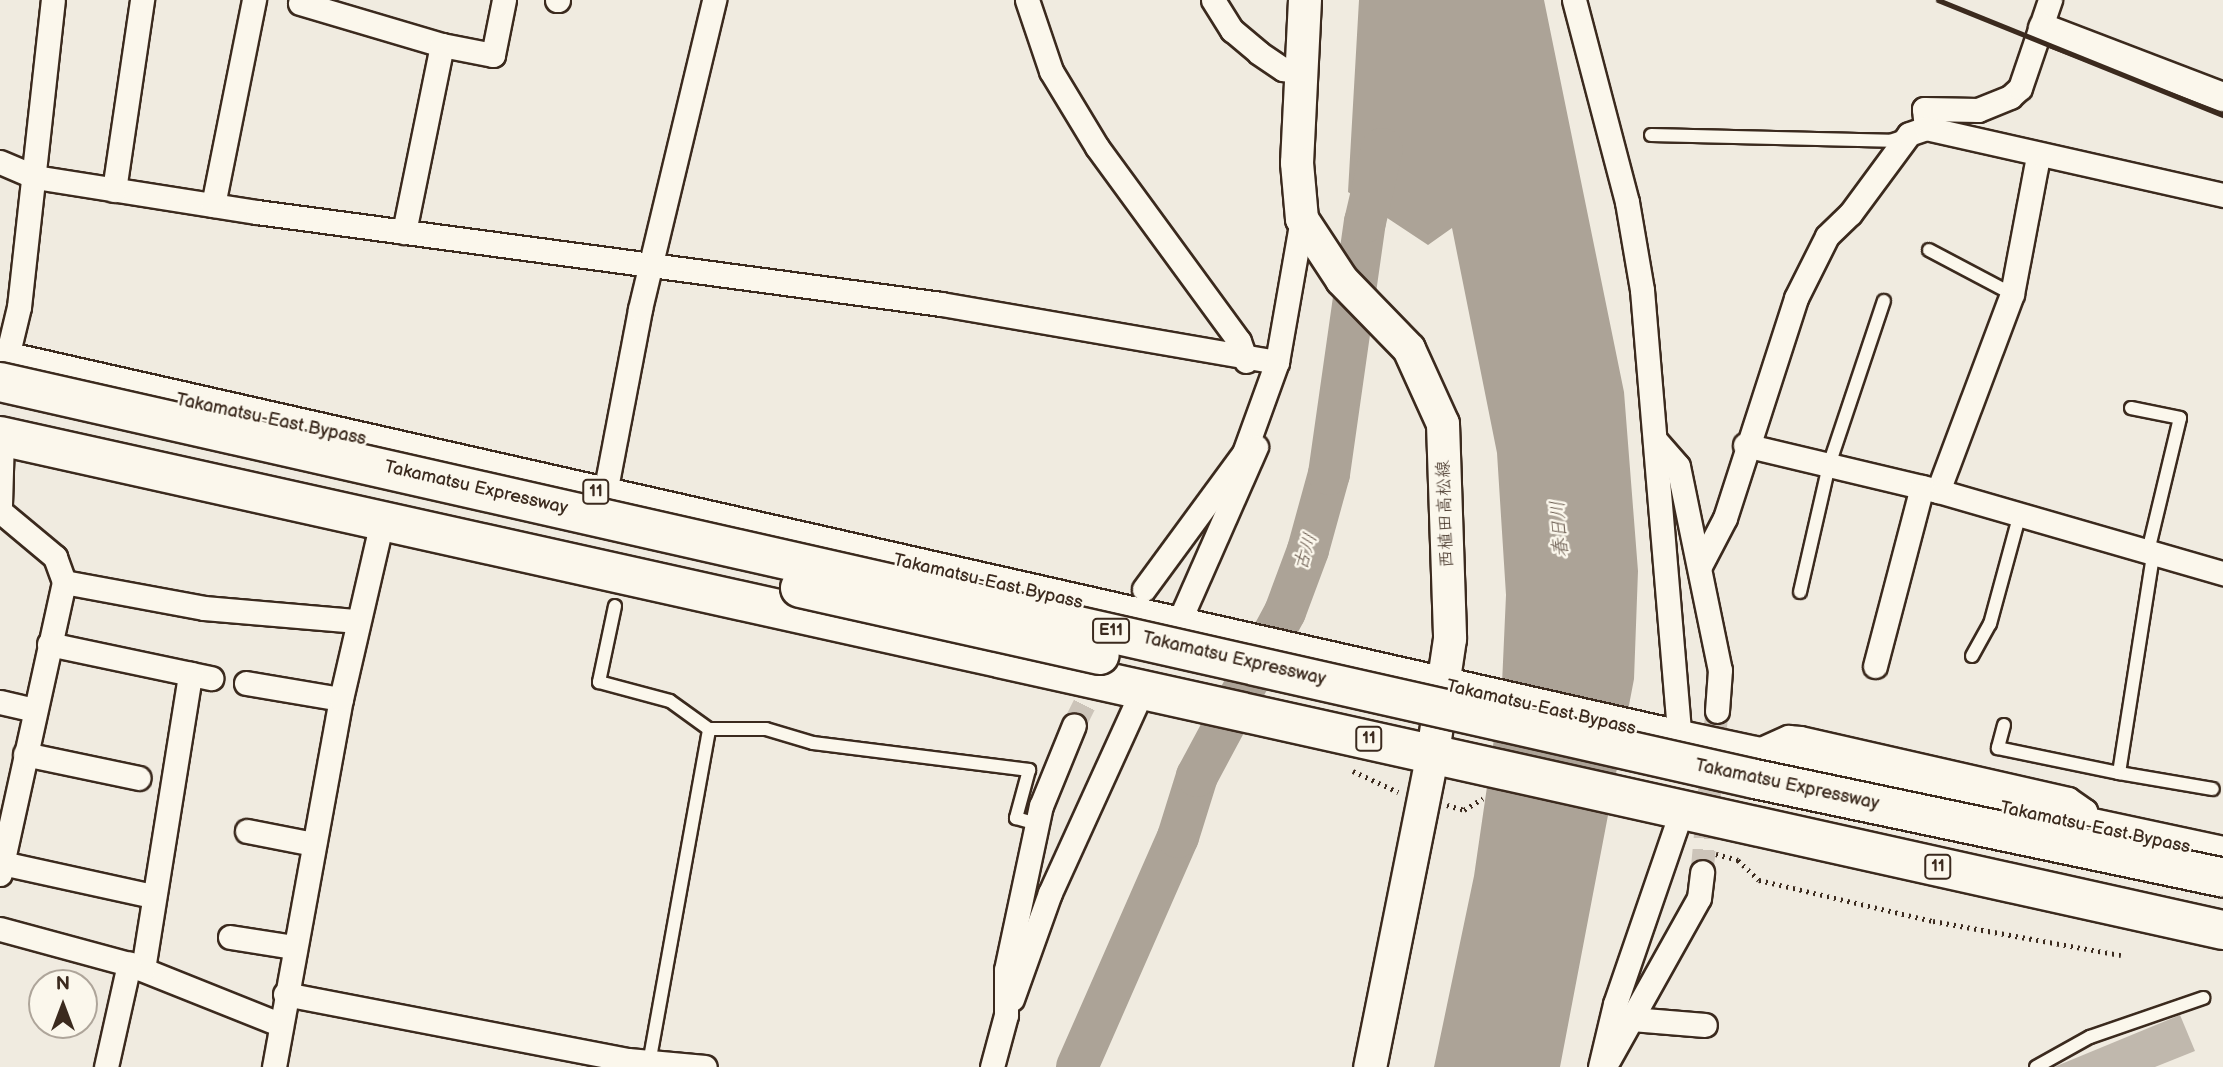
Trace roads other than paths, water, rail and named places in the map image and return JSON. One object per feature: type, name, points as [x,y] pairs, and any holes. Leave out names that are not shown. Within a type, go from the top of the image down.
[{"type":"highway","name":"Takamatsu-East Bypass","points":[[2,367],[605,493],[1671,738],[2223,856]]},
{"type":"highway","name":"Takamatsu Expressway","points":[[2,367],[1755,779],[2223,878]]},
{"type":"highway","name":"Takamatsu Expressway","points":[[1,427],[2216,925]]},
{"type":"highway","name":"11","points":[[1,427],[382,522],[1149,695],[1447,756],[1669,818],[2216,925]]},
{"type":"main road","points":[[1305,0],[1297,163],[1309,233]]},
{"type":"main road","name":"西植田高松線","points":[[1309,233],[1409,349],[1443,424],[1450,639],[1458,689],[1447,756],[1423,799],[1370,1067]]},
{"type":"street","points":[[2,367],[19,307],[53,0]]},
{"type":"street","points":[[114,190],[142,0]]},
{"type":"street","points":[[213,205],[254,0]]},
{"type":"street","points":[[300,3],[442,45],[493,55],[504,0]]},
{"type":"street","points":[[605,493],[640,309],[654,266],[713,0]]},
{"type":"street","points":[[1027,0],[1057,82],[1097,146],[1233,331],[1246,361]]},
{"type":"street","points":[[1213,0],[1232,30],[1250,45],[1283,69],[1302,72]]},
{"type":"street","points":[[1574,0],[1627,202],[1658,443],[1671,738]]},
{"type":"street","points":[[1700,566],[1725,518],[1745,445],[1796,298],[1827,236],[1850,214],[1918,131],[1924,109],[1978,110],[2010,97],[2020,88],[2043,28],[2050,0]]},
{"type":"street","points":[[2043,28],[2223,97]]},
{"type":"street","points":[[404,232],[442,45]]},
{"type":"street","points":[[1918,131],[2223,195]]},
{"type":"street","points":[[1875,666],[1930,489],[2012,294],[2038,156]]},
{"type":"street","points":[[0,162],[35,177],[114,190],[941,304],[1246,361],[1277,362]]},
{"type":"street","points":[[1184,628],[1252,462],[1309,233]]},
{"type":"street","points":[[1144,589],[1244,453],[1268,395]]},
{"type":"street","points":[[0,505],[1,427]]},
{"type":"street","points":[[1658,443],[1678,466],[1720,670],[1717,711]]},
{"type":"street","points":[[1745,445],[1930,489],[2150,555],[2223,573]]},
{"type":"street","points":[[0,511],[55,557],[64,582],[1,869],[152,896]]},
{"type":"street","points":[[274,1067],[279,1024],[341,699],[382,522]]},
{"type":"street","points":[[64,582],[217,610],[358,621]]},
{"type":"street","points":[[49,645],[201,676],[136,966],[106,1067]]},
{"type":"street","points":[[246,683],[341,699]]},
{"type":"street","points":[[992,1067],[1006,1015],[1049,893],[1149,695]]},
{"type":"street","points":[[0,702],[34,710]]},
{"type":"street","points":[[1006,1015],[1006,970],[1037,824],[1074,724]]},
{"type":"street","points":[[25,754],[139,778]]},
{"type":"street","points":[[1602,1067],[1615,1004],[1669,818]]},
{"type":"street","points":[[247,831],[313,844]]},
{"type":"street","points":[[1602,1067],[1632,1019],[1699,898],[1702,872]]},
{"type":"street","points":[[0,929],[136,966],[279,1024]]},
{"type":"street","points":[[230,937],[294,947]]},
{"type":"street","points":[[285,994],[628,1060],[650,1059],[705,1067]]},
{"type":"street","points":[[1632,1019],[1705,1025]]},
{"type":"street","points":[[977,1067],[989,1043],[999,1044]]},
{"type":"lane","points":[[1651,135],[1890,141],[1918,131]]},
{"type":"lane","points":[[1929,250],[2012,294]]},
{"type":"lane","points":[[1800,592],[1829,465],[1885,301]]},
{"type":"lane","points":[[2119,773],[2150,555],[2180,418],[2131,408]]},
{"type":"lane","points":[[1972,656],[1990,624],[2019,517]]},
{"type":"lane","points":[[615,606],[599,682],[670,701],[709,729],[766,729],[813,743],[1029,770],[1016,818],[1037,824]]},
{"type":"lane","points":[[2004,725],[1998,748],[2213,789]]},
{"type":"lane","points":[[650,1059],[709,729]]},
{"type":"lane","points":[[2036,1067],[2090,1037],[2203,998]]},
{"type":"water","name":"春日川","points":[[1359,0],[1544,0],[1624,392],[1638,571],[1634,679],[1560,1067],[1434,1067],[1474,876],[1502,684],[1506,595],[1497,453],[1452,228],[1428,245],[1348,192]]},
{"type":"waterway","name":"古川","points":[[1077,1067],[1178,837],[1197,776],[1285,612],[1308,550],[1329,474],[1365,222],[1382,149]]},
{"type":"tunnel","points":[[1074,725],[1101,671]]},
{"type":"tunnel","points":[[1702,872],[1717,711]]},
{"type":"railway","points":[[1938,0],[2223,115]]}]
